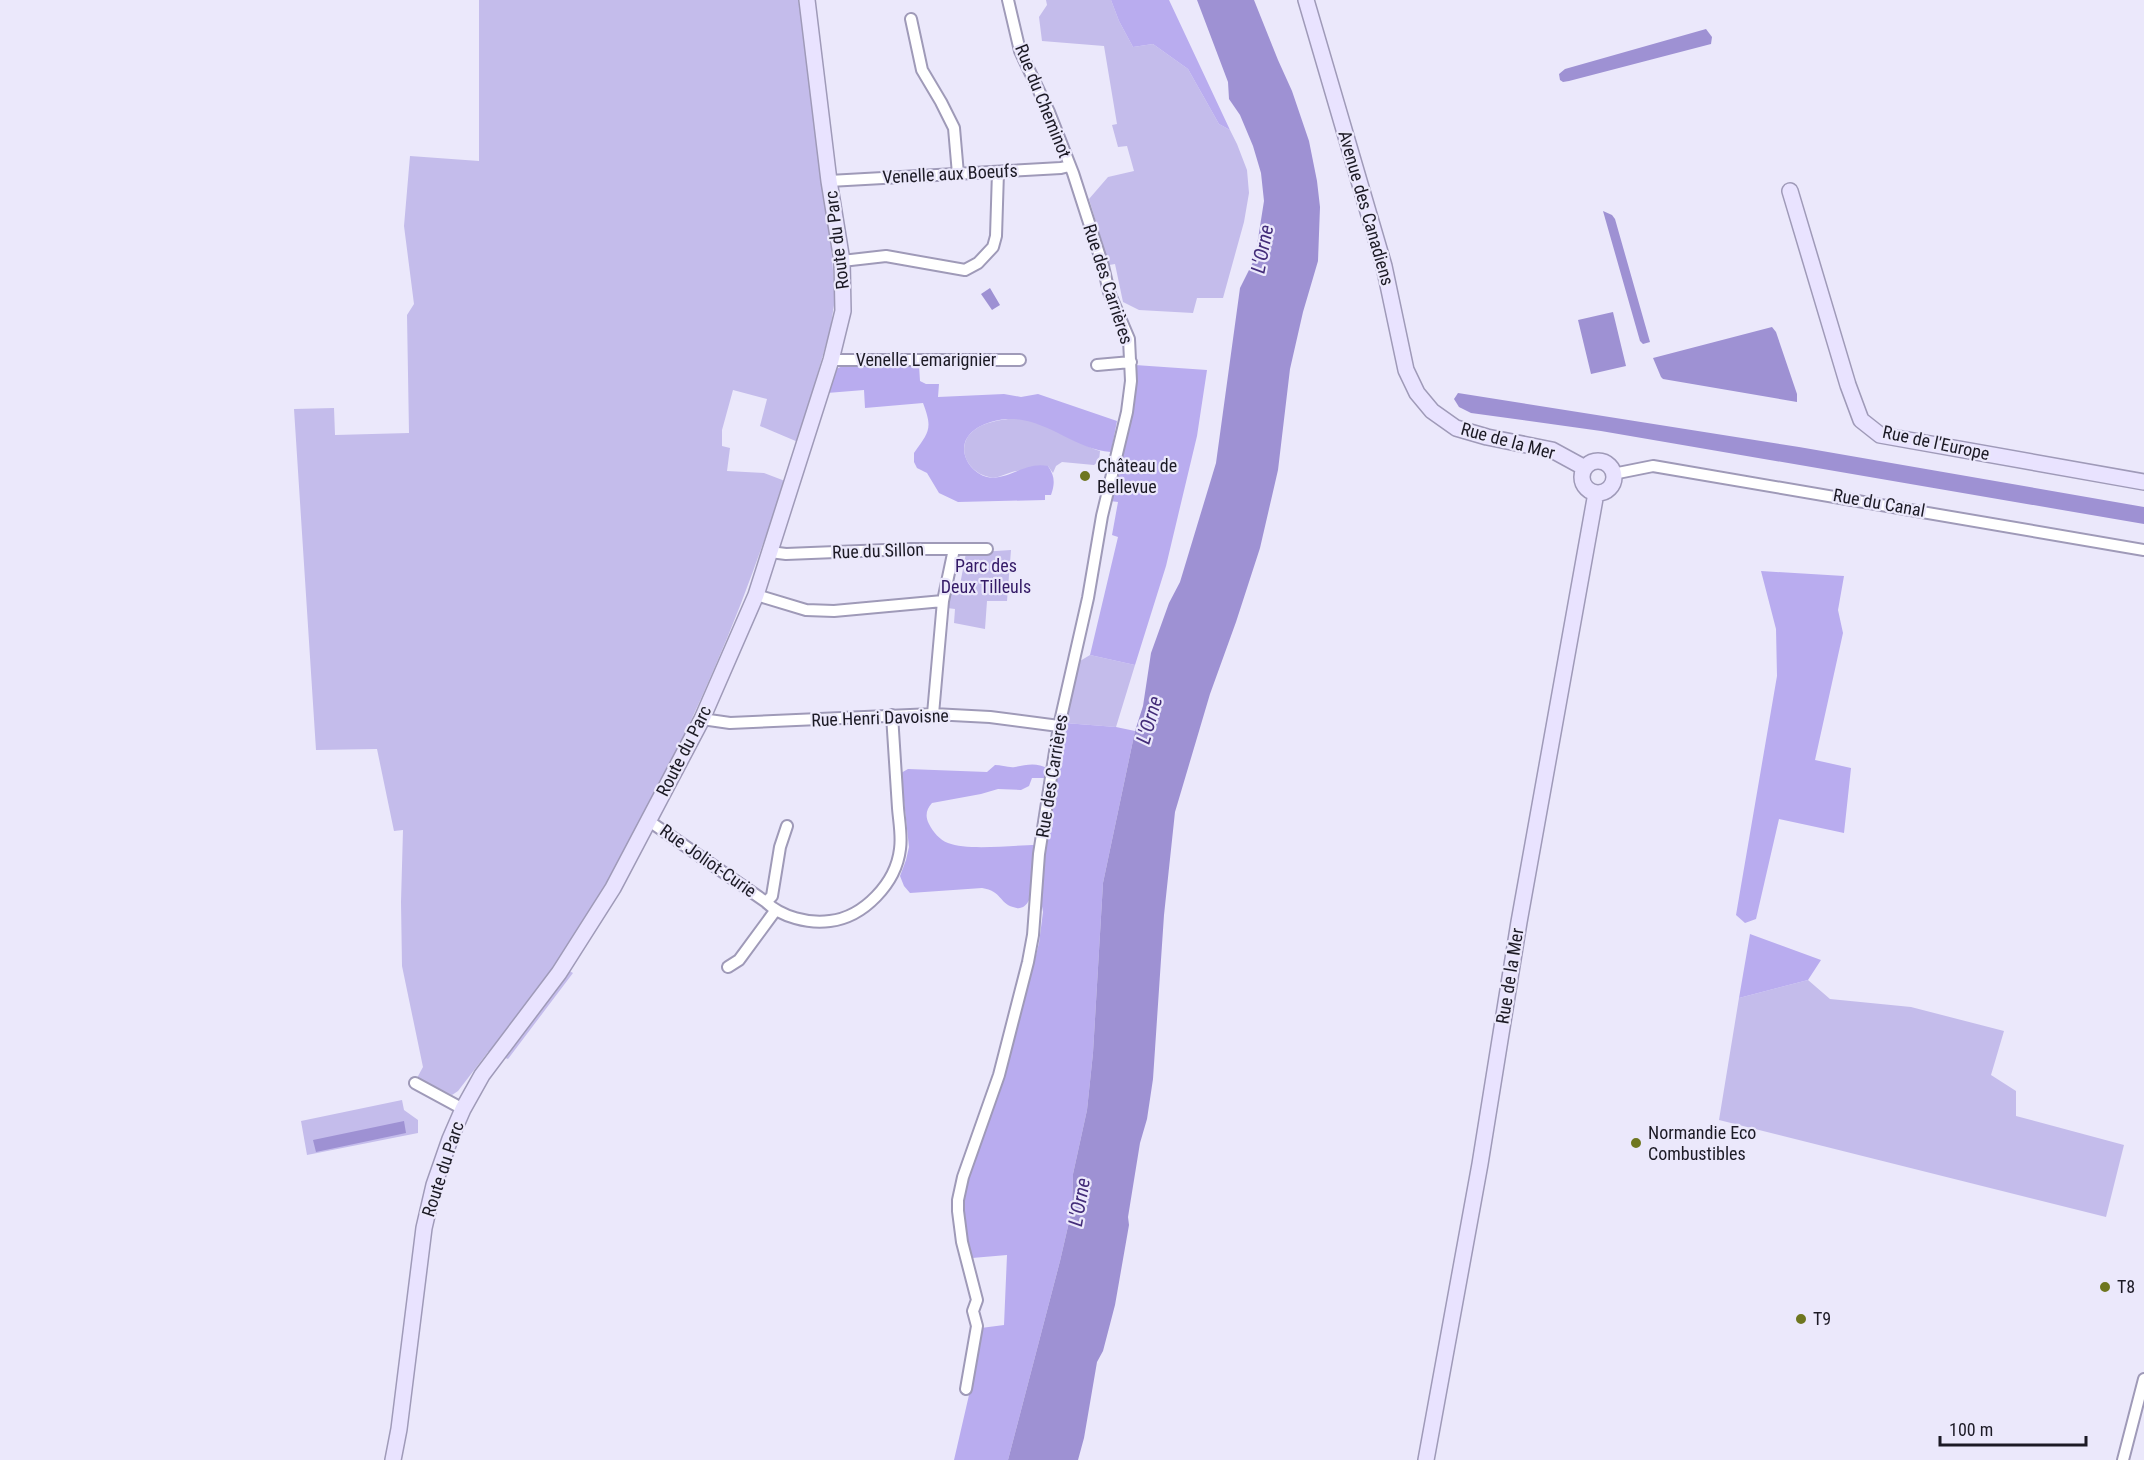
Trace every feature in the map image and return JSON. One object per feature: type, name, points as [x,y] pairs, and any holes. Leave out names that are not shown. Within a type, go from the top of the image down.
[{"type":"street","name":"Route du Parc","points":[[393,1460],[399,1429],[424,1228],[434,1185],[463,1109],[487,1068],[559,973],[591,923],[649,821],[702,719],[756,595],[831,360],[843,311],[842,261],[829,181],[807,0]]},
{"type":"street","name":"Rue du Cheminot","points":[[1008,0],[1020,51],[1049,112],[1070,166]]},
{"type":"street","name":"Avenue des Canadiens","points":[[1306,0],[1384,266],[1406,370],[1417,393],[1432,411]]},
{"type":"street","points":[[911,19],[922,70],[942,102],[954,128],[958,174]]},
{"type":"street","name":"Venelle aux Boeufs","points":[[829,181],[1070,166]]},
{"type":"street","name":"Rue des Carrières","points":[[966,1389],[977,1326],[973,1311],[977,1300],[962,1242],[958,1200],[963,1177],[999,1074],[1028,962],[1033,935],[1039,854],[1059,726],[1088,598],[1102,516],[1131,381],[1128,339],[1109,292],[1103,266],[1070,166]]},
{"type":"street","points":[[842,261],[886,256],[965,270],[978,263],[993,247],[996,236],[998,172]]},
{"type":"street","name":"Rue de l'Europe","points":[[1790,191],[1860,420],[1880,435],[2144,482]]},
{"type":"street","name":"Venelle Lemarignier","points":[[831,360],[1020,360]]},
{"type":"street","points":[[1097,365],[1131,362]]},
{"type":"street","name":"Rue de la Mer","points":[[1432,411],[1449,424],[1464,431],[1552,450],[1585,468],[1599,461],[1608,465],[1613,474]]},
{"type":"street","name":"Rue du Canal","points":[[1613,474],[1653,466],[2144,550]]},
{"type":"street","points":[[1585,468],[1583,483],[1586,488],[1596,493],[1609,488],[1613,474]]},
{"type":"street","name":"Rue de la Mer","points":[[1426,1460],[1455,1306],[1521,912],[1596,493]]},
{"type":"street","points":[[933,714],[942,601],[954,549]]},
{"type":"street","name":"Rue du Sillon","points":[[770,552],[786,554],[987,549]]},
{"type":"street","points":[[756,595],[806,610],[834,611],[942,601]]},
{"type":"street","name":"Rue Henri Davoisne","points":[[702,719],[730,723],[933,714],[990,717],[1059,726]]},
{"type":"street","points":[[775,911],[809,920],[824,922],[841,920],[866,906],[889,878],[900,850],[892,715]]},
{"type":"street","name":"Rue Joliot-Curie","points":[[649,821],[766,902],[775,911],[739,960],[728,967]]},
{"type":"street","name":"Rue Joliot-Curie","points":[[766,902],[772,896],[780,847],[787,826]]},
{"type":"street","points":[[415,1083],[463,1109]]},
{"type":"street","points":[[2123,1460],[2144,1379]]},
{"type":"green space","points":[[479,0],[802,0],[835,299],[830,330],[798,442],[760,426],[767,399],[733,390],[722,430],[722,446],[730,448],[727,471],[764,473],[785,481],[743,599],[697,707],[642,820],[559,965],[573,973],[508,1059],[488,1052],[458,1091],[452,1095],[417,1078],[423,1067],[402,966],[403,830],[394,831],[377,749],[316,750],[294,409],[334,408],[335,435],[409,433],[407,315],[414,304],[404,226],[410,156],[479,161]]},
{"type":"green space","points":[[1046,0],[1111,0],[1133,47],[1153,44],[1188,69],[1219,124],[1230,130],[1247,170],[1249,193],[1244,222],[1223,298],[1197,298],[1193,313],[1139,310],[1123,302],[1115,264],[1109,265],[1089,199],[1108,177],[1134,171],[1127,146],[1118,147],[1112,125],[1117,124],[1104,46],[1042,41],[1039,17],[1047,5]]},
{"type":"green space","points":[[1008,419],[1038,422],[1056,430],[1100,451],[1099,461],[1094,465],[1062,462],[1056,466],[1053,473],[1048,466],[996,477],[977,472],[968,463],[964,451],[967,438],[980,426]]},
{"type":"green space","name":"Parc des Deux Tilleuls","points":[[1011,550],[1007,601],[987,601],[985,629],[954,623],[955,609],[947,608],[949,593],[959,590],[966,553]]},
{"type":"green space","points":[[1090,655],[1135,665],[1116,727],[1065,723],[1080,661]]},
{"type":"green space","points":[[1808,980],[1830,999],[1911,1007],[2004,1031],[1991,1075],[2016,1091],[2016,1116],[2124,1145],[2106,1217],[1719,1120],[1739,998]]},
{"type":"green space","points":[[402,1100],[404,1110],[418,1120],[418,1133],[307,1155],[301,1121]]},
{"type":"shaded area","points":[[1111,0],[1169,0],[1230,130],[1219,124],[1188,69],[1153,44],[1133,47]]},
{"type":"shaded area","points":[[845,365],[919,365],[920,381],[926,384],[939,384],[938,397],[1004,394],[1021,397],[1038,394],[1117,421],[1111,452],[1097,450],[1034,423],[1007,419],[991,422],[970,433],[967,438],[964,450],[971,467],[981,475],[995,477],[1032,466],[1048,466],[1054,480],[1051,495],[1045,495],[1045,500],[958,502],[939,493],[927,473],[917,468],[914,462],[914,453],[926,435],[929,425],[923,403],[865,408],[864,390],[827,393],[836,369]]},
{"type":"shaded area","points":[[1135,365],[1207,370],[1197,436],[1166,566],[1135,665],[1090,655],[1118,537],[1112,535],[1118,502],[1110,501],[1136,392]]},
{"type":"shaded area","points":[[1761,571],[1844,576],[1838,610],[1843,633],[1815,760],[1851,768],[1844,833],[1779,819],[1756,919],[1745,923],[1736,915],[1777,676],[1776,629]]},
{"type":"shaded area","points":[[1065,723],[1116,727],[1135,731],[1103,883],[1093,1053],[1087,1110],[1073,1174],[1072,1209],[1008,1460],[954,1460],[975,1369],[981,1328],[1004,1325],[1007,1255],[972,1258],[965,1235],[964,1191],[998,1091],[1039,943],[1043,912],[1041,901],[1043,865]]},
{"type":"shaded area","points":[[995,765],[1013,767],[1040,765],[1048,769],[1047,778],[1032,778],[1029,786],[1021,790],[998,789],[932,803],[927,811],[927,818],[933,830],[948,843],[967,847],[1037,845],[1034,885],[1027,903],[1021,908],[1013,907],[1005,903],[997,894],[982,888],[910,893],[900,876],[909,847],[901,773],[908,769],[987,772]]},
{"type":"shaded area","points":[[1750,934],[1821,960],[1808,980],[1739,998]]},
{"type":"water","name":"L'Orne","points":[[1197,0],[1254,0],[1292,91],[1309,141],[1320,207],[1318,261],[1290,369],[1278,470],[1260,548],[1210,694],[1175,812],[1164,915],[1153,1079],[1147,1119],[1140,1143],[1115,1305],[1103,1351],[1097,1362],[1084,1438],[1078,1460],[1008,1460],[1072,1209],[1073,1174],[1087,1110],[1093,1053],[1103,883],[1135,731],[1143,706],[1151,653],[1169,603],[1180,582],[1216,463],[1240,288],[1255,258],[1264,201],[1261,173],[1253,146],[1240,115],[1229,99],[1228,82]]},
{"type":"water","points":[[1706,29],[1712,37],[1711,44],[1569,81],[1560,80],[1559,74],[1565,69]]},
{"type":"water","points":[[1603,211],[1615,219],[1650,342],[1643,344],[1640,341]]},
{"type":"water","points":[[990,288],[1000,305],[992,310],[981,294]]},
{"type":"water","points":[[1613,312],[1626,366],[1591,374],[1578,320]]},
{"type":"water","points":[[1772,327],[1776,332],[1797,394],[1797,402],[1663,379],[1653,358]]},
{"type":"water","points":[[1458,393],[1799,447],[2144,507],[2144,524],[1601,431],[1471,413],[1459,407],[1454,399]]},
{"type":"water","points":[[404,1121],[406,1133],[316,1152],[313,1140]]},
{"type":"place","name":"Château de Bellevue","points":[[1085,476]]},
{"type":"place","name":"Normandie Eco Combustibles","points":[[1636,1143]]},
{"type":"place","name":"T8","points":[[2105,1287]]},
{"type":"place","name":"T9","points":[[1801,1319]]}]
